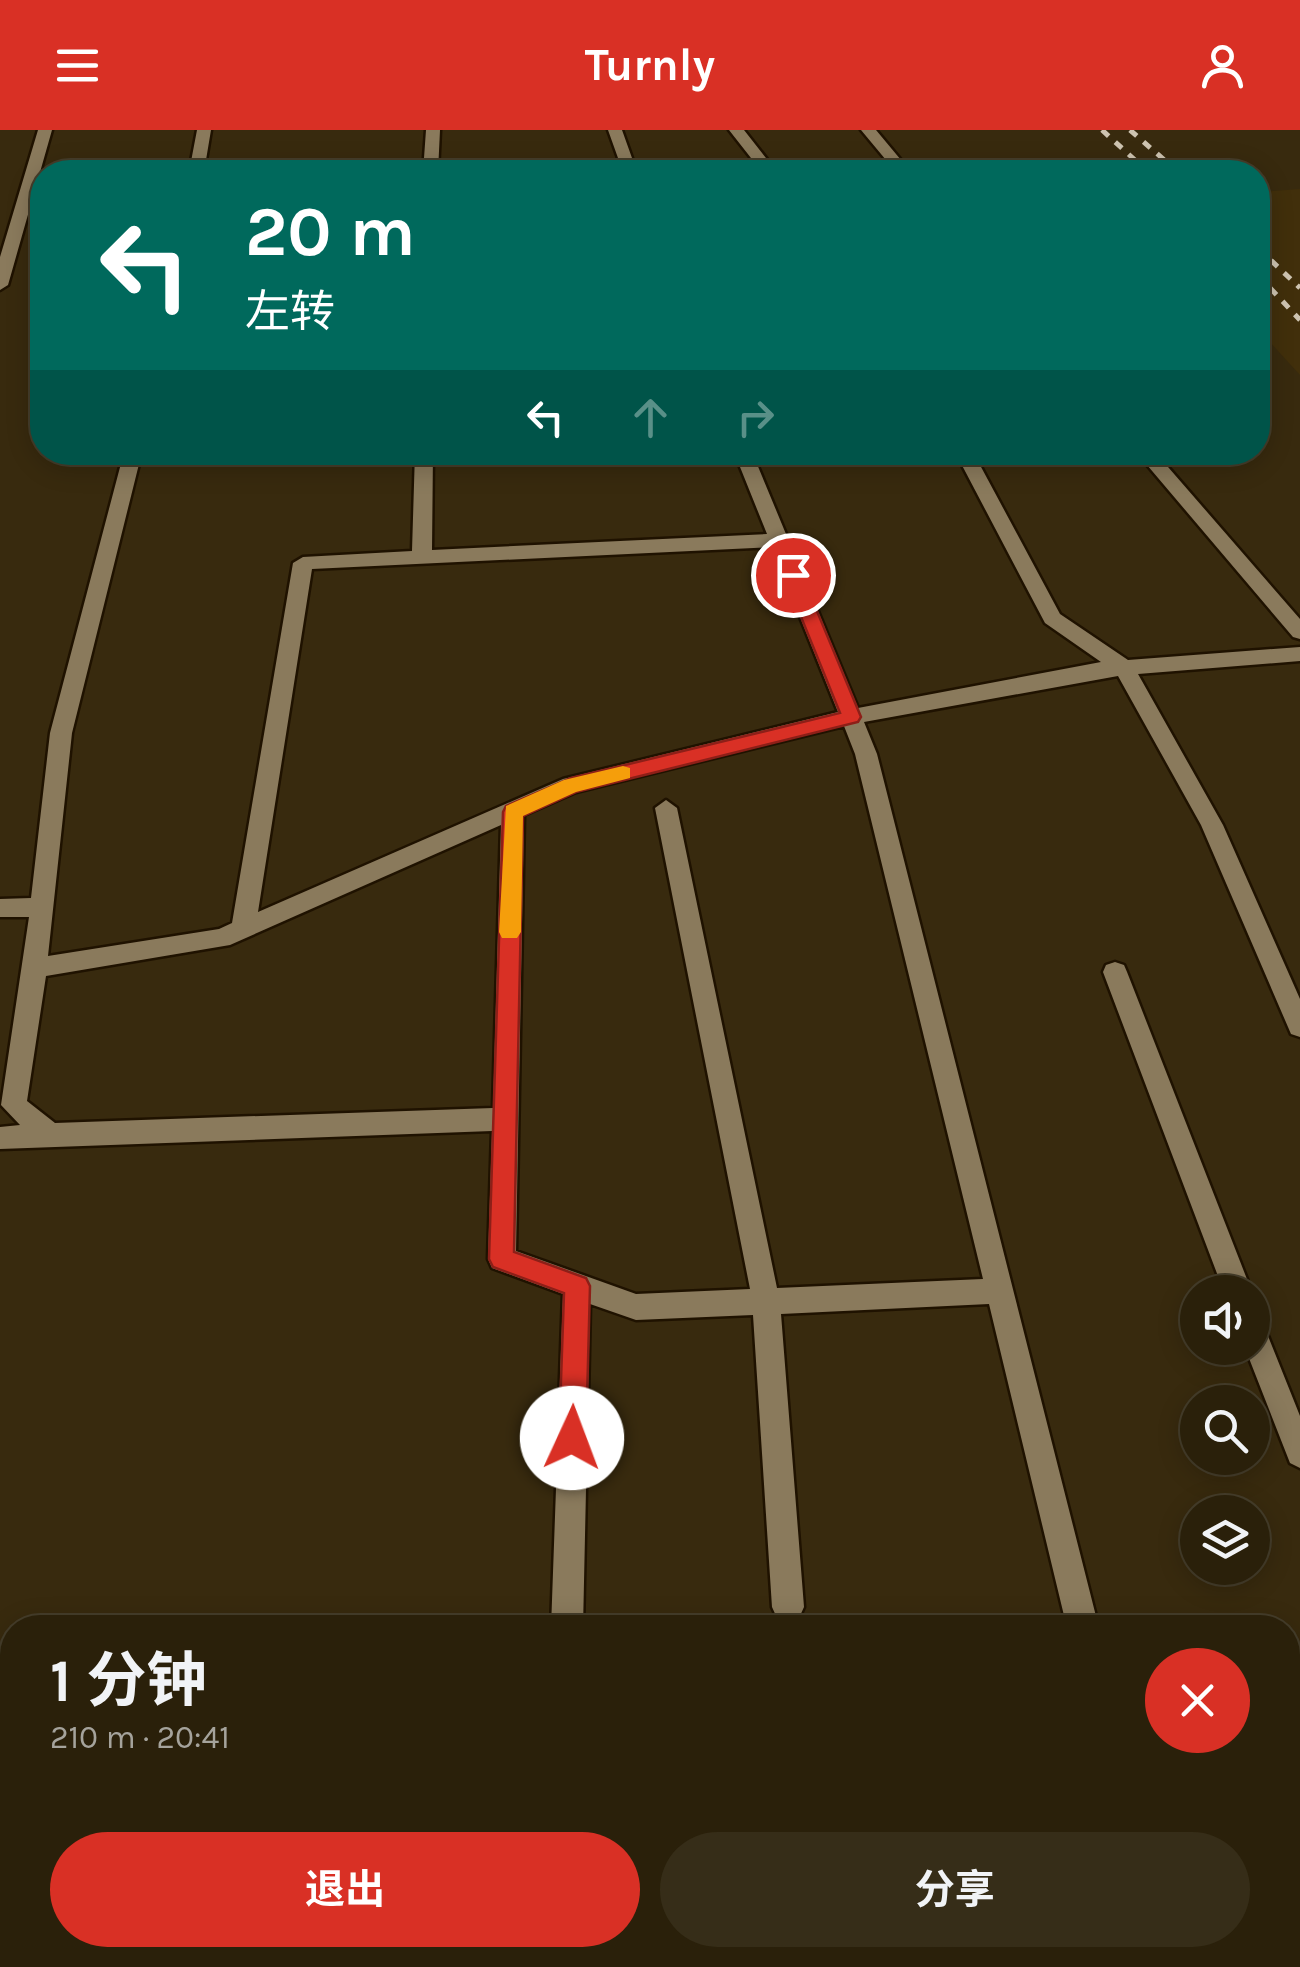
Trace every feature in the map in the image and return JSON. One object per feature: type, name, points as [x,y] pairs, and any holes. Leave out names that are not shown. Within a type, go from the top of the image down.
[{"type":"street","points":[[36,160],[45,130]]},
{"type":"street","points":[[198,160],[204,130]]},
{"type":"street","points":[[432,130],[432,160]]},
{"type":"street","points":[[614,130],[625,160]]},
{"type":"street","points":[[736,130],[760,160]]},
{"type":"street","points":[[868,130],[894,160]]},
{"type":"street","points":[[0,285],[30,182]]},
{"type":"street","points":[[50,1134],[14,1105],[35,968],[61,733],[130,465]]},
{"type":"street","points":[[422,557],[424,465]]},
{"type":"street","points":[[748,465],[866,754],[1080,1615]]},
{"type":"street","points":[[971,465],[1052,618],[1124,668],[1212,825],[1300,1027]]},
{"type":"street","points":[[1157,465],[1300,632]]},
{"type":"street","points":[[243,930],[303,562],[779,540]]},
{"type":"street","points":[[35,968],[222,938],[571,786],[851,717],[1097,670],[1300,654]]},
{"type":"street","points":[[666,808],[766,1302],[788,1606]]},
{"type":"street","points":[[513,812],[502,1259],[636,1306],[1000,1291]]},
{"type":"street","points":[[0,908],[42,907]]},
{"type":"street","points":[[1115,972],[1231,1275]]},
{"type":"street","points":[[0,1138],[505,1118]]},
{"type":"street","points":[[567,1615],[577,1286]]},
{"type":"street","points":[[1266,1365],[1300,1453]]},
{"type":"shaded area","points":[[1300,189],[1300,375],[1270,342],[1270,191]]},
{"type":"railway","points":[[1102,130],[1135,160]]},
{"type":"railway","points":[[1130,130],[1164,160]]},
{"type":"railway","points":[[1270,259],[1300,288]]},
{"type":"railway","points":[[1270,288],[1300,320]]},
{"type":"slow traffic","points":[[510,932],[513,812],[571,786],[623,773]]},
{"type":"route","points":[[572,1438],[577,1286],[502,1259],[513,812],[571,786],[851,717],[793,575]]}]
